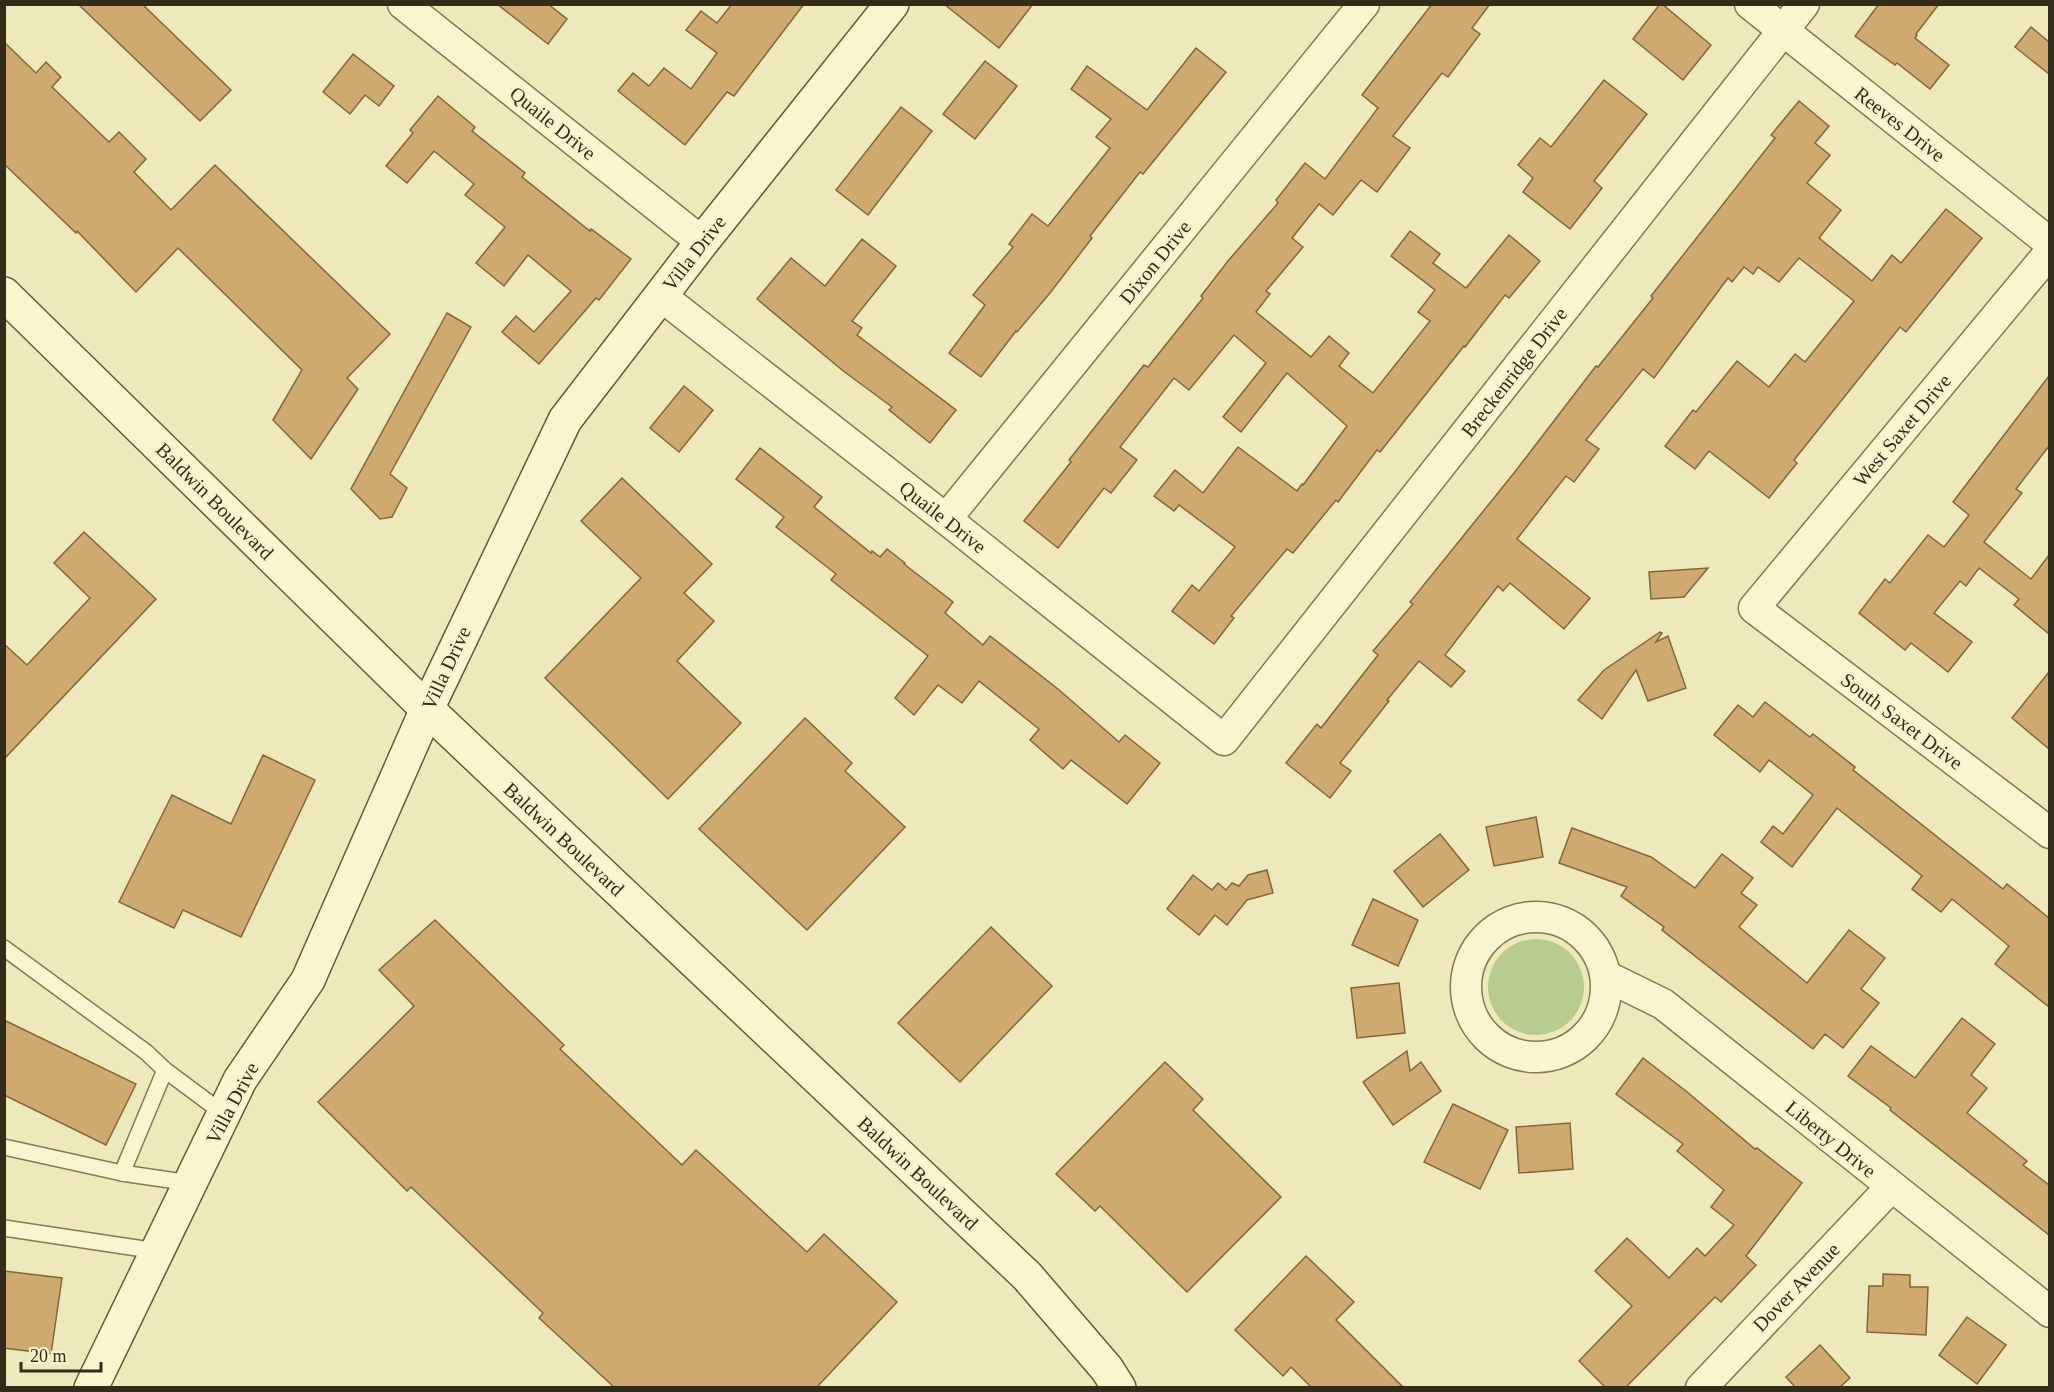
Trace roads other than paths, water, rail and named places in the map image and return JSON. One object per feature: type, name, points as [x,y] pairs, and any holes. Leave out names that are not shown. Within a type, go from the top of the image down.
[{"type":"street","name":"Villa Drive","points":[[91,1388],[240,1080],[308,980],[427,709],[565,420],[702,242],[892,4]]},
{"type":"street","name":"Dixon Drive","points":[[946,519],[1364,4]]},
{"type":"street","name":"Reeves Drive","points":[[1750,4],[2049,243]]},
{"type":"street","name":"Breckenridge Drive","points":[[1224,740],[1804,4]]},
{"type":"street","name":"Quaile Drive","points":[[419,9],[702,242]]},
{"type":"street","name":"West Saxet Drive","points":[[1754,608],[2049,252]]},
{"type":"street","name":"Baldwin Boulevard","points":[[4,294],[427,709],[1027,1276],[1107,1369],[1119,1388]]},
{"type":"street","name":"Quaile Drive","points":[[661,296],[1224,740]]},
{"type":"street","name":"South Saxet Drive","points":[[1754,608],[2049,833]]},
{"type":"street","points":[[1548,917],[1575,928],[1596,949],[1606,976],[1605,1006],[1591,1032],[1568,1050],[1539,1057],[1510,1053],[1486,1037],[1470,1012],[1465,983],[1473,955],[1492,932],[1518,919],[1548,917]]},
{"type":"street","name":"Liberty Drive","points":[[1606,976],[1663,1004],[2049,1312]]},
{"type":"street","name":"Dover Avenue","points":[[1701,1388],[1891,1187]]},
{"type":"lane","points":[[4,948],[146,1052],[165,1070],[224,1114]]},
{"type":"lane","points":[[122,1173],[165,1070]]},
{"type":"lane","points":[[4,1147],[122,1173],[190,1183]]},
{"type":"lane","points":[[4,1228],[157,1251]]}]
